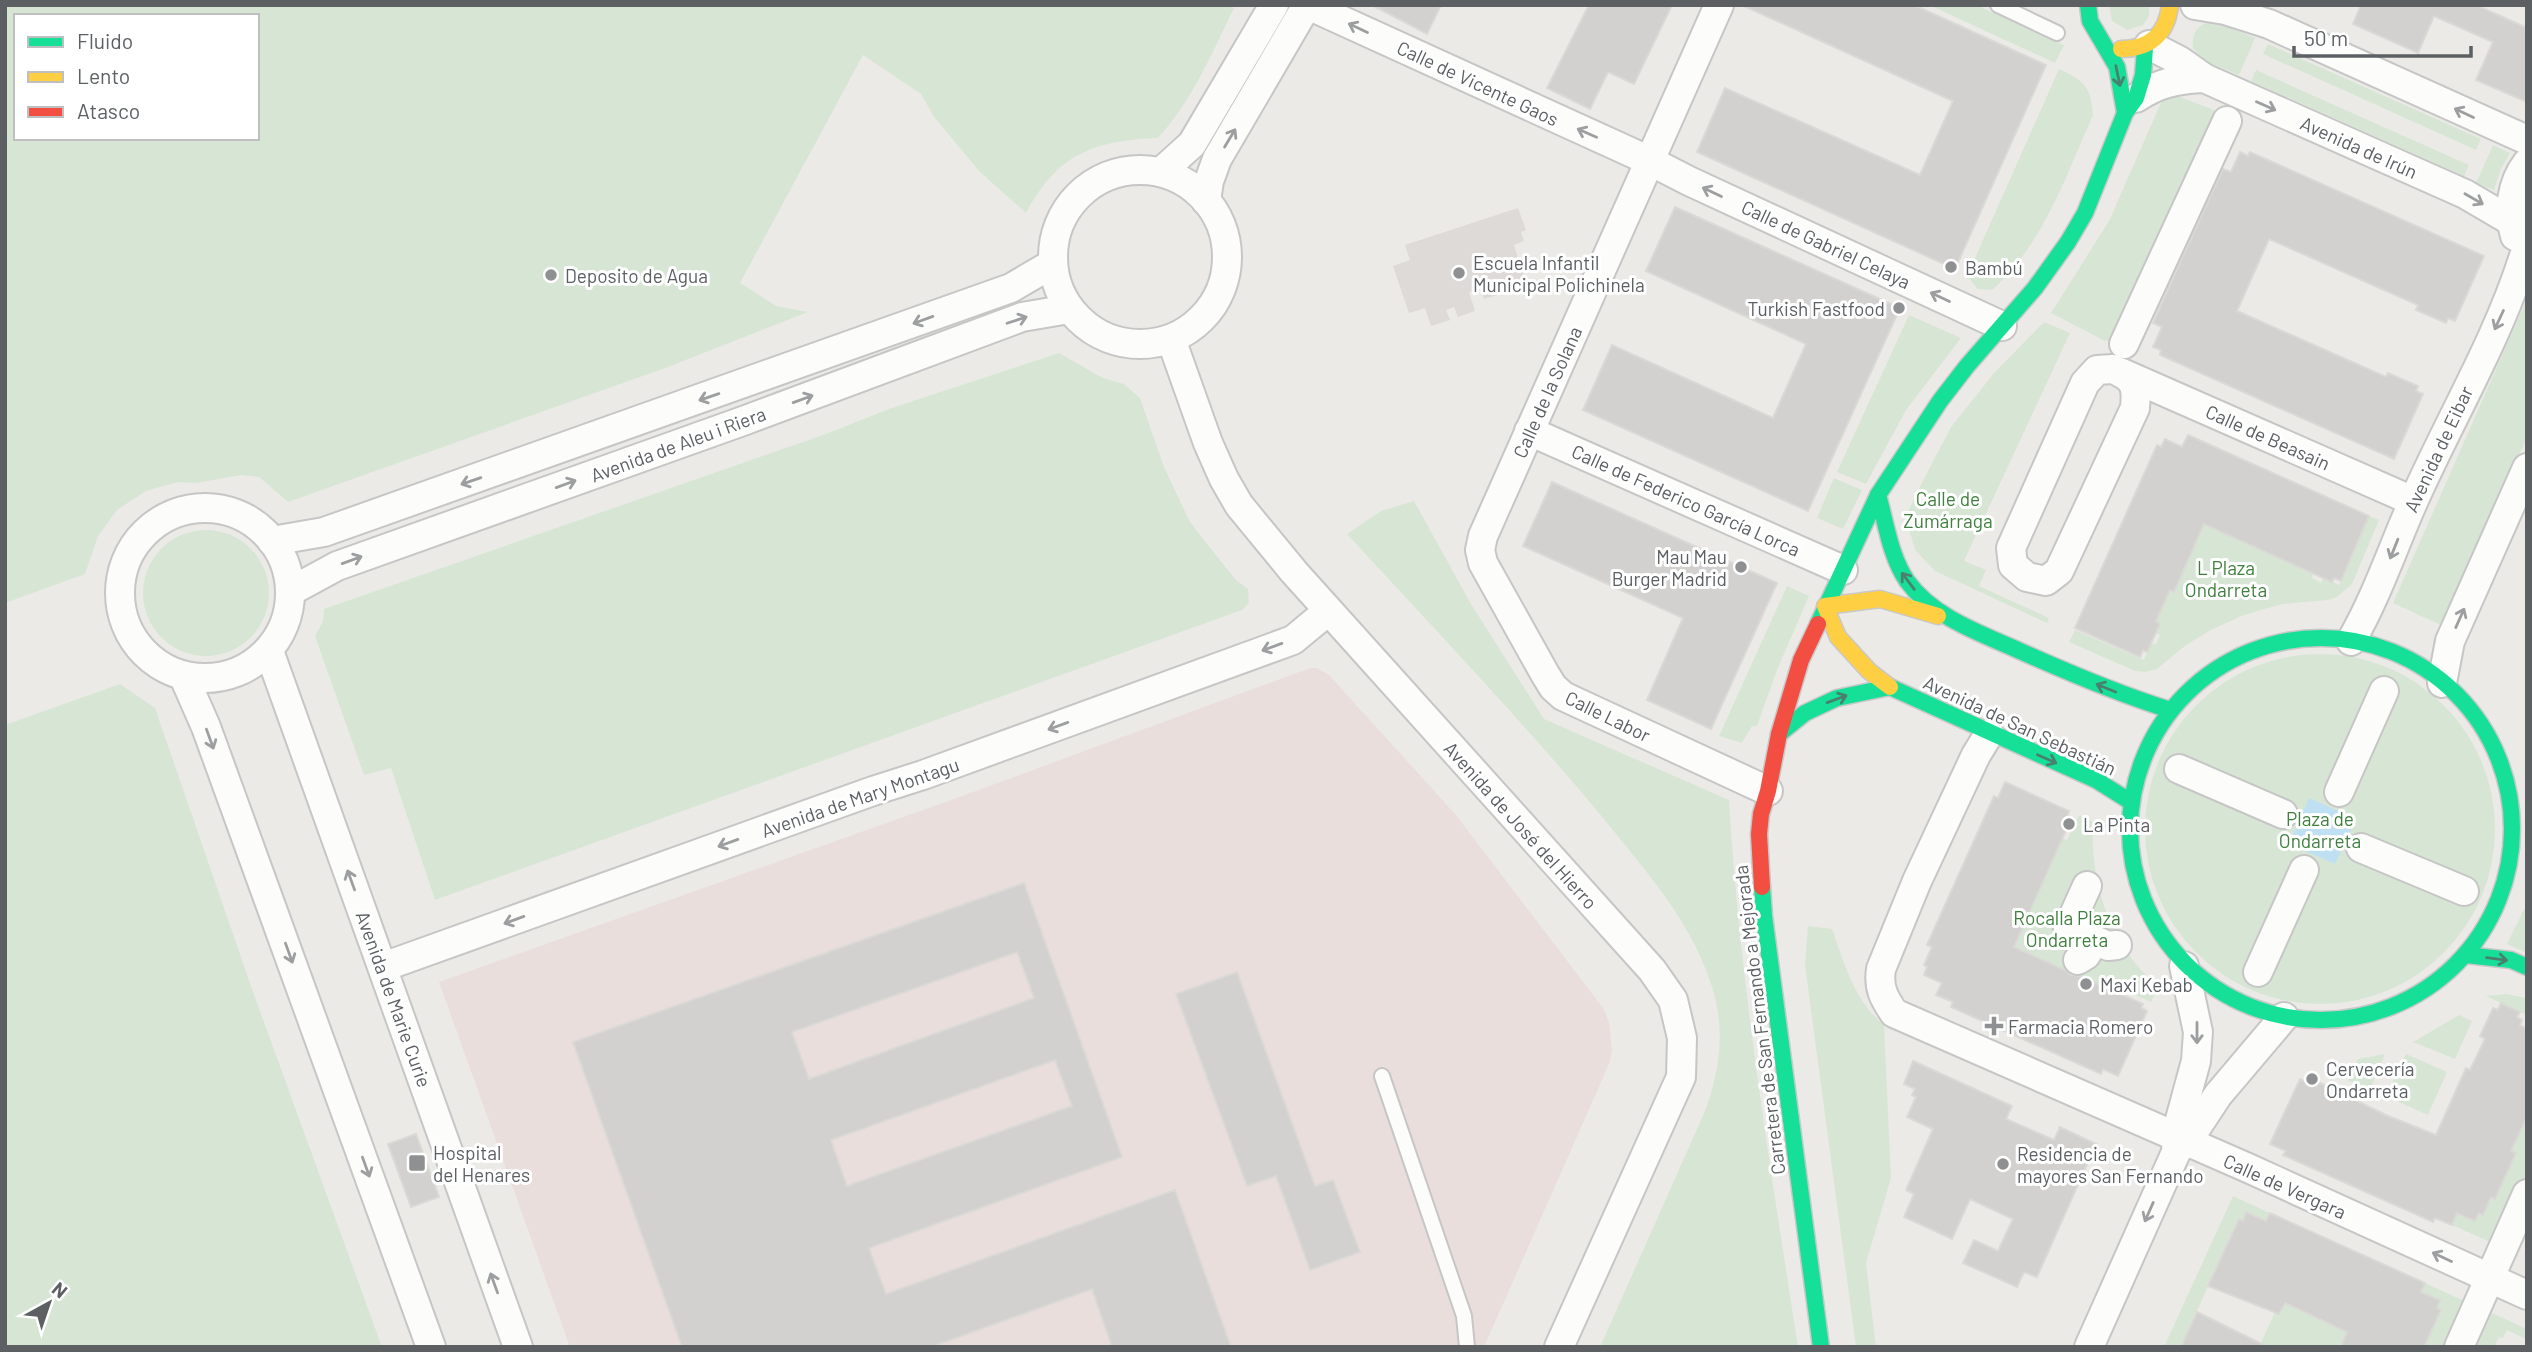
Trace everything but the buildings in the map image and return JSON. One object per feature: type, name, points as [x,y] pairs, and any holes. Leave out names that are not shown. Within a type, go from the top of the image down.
[{"type":"street","points":[[1161,172],[1192,144],[1274,5]]},
{"type":"street","points":[[1206,201],[1209,181],[1217,159],[1308,5]]},
{"type":"street","name":"Calle de Vicente Gaos","points":[[1308,5],[1650,161]]},
{"type":"street","name":"Calle de la Solana","points":[[1480,550],[1483,536],[1719,5]]},
{"type":"street","points":[[2073,5],[2089,13],[2117,67],[2131,105],[2153,87],[2168,82],[2204,78]]},
{"type":"street","points":[[2104,42],[2117,49],[2147,47],[2166,29],[2170,16],[2169,5]]},
{"type":"street","points":[[2196,5],[2241,12],[2527,140]]},
{"type":"street","name":"Avenida de Irún","points":[[2147,47],[2180,61],[2204,78],[2465,194],[2511,221]]},
{"type":"street","name":"Carretera de San Fernando a Mejorada","points":[[1821,1347],[1764,916],[1759,834],[1779,734],[1801,660],[1878,495],[1940,401],[2041,280],[2068,242],[2085,213],[2131,105],[2143,75],[2147,47]]},
{"type":"street","points":[[2124,344],[2227,121]]},
{"type":"street","name":"Calle de Gabriel Celaya","points":[[1650,161],[2002,326]]},
{"type":"street","points":[[2525,258],[2516,241],[2511,221],[2513,193],[2527,163]]},
{"type":"street","points":[[1140,170],[1161,172],[1186,183],[1206,201],[1216,215],[1225,238],[1227,262],[1219,295],[1199,321],[1171,339],[1134,344],[1098,333],[1082,323],[1069,309],[1055,280],[1052,264],[1056,231],[1062,216],[1081,192],[1118,172],[1140,170]]},
{"type":"street","name":"Avenida de Eibar","points":[[2351,641],[2371,607],[2413,500],[2503,312],[2525,258]]},
{"type":"street","name":"Avenida de Aleu i Riera","points":[[272,541],[324,532],[681,407],[1011,288],[1052,264]]},
{"type":"street","name":"Avenida de Aleu i Riera","points":[[291,591],[337,566],[743,421],[1022,317],[1069,309]]},
{"type":"street","name":"Avenida de José del Hierro","points":[[1171,339],[1208,443],[1239,505],[1328,611],[1652,970],[1673,1000],[1682,1038],[1681,1077],[1559,1347]]},
{"type":"street","points":[[2116,374],[2136,389],[2135,408],[2059,571],[2046,581],[2027,577],[2013,565],[2011,548],[2085,383],[2116,374]]},
{"type":"street","name":"Calle de Beasain","points":[[2116,374],[2413,500]]},
{"type":"street","name":"Calle de Federico García Lorca","points":[[1530,431],[1843,570]]},
{"type":"street","points":[[2442,683],[2450,641],[2527,468]]},
{"type":"street","points":[[1878,495],[1900,569],[1908,583],[1950,619]]},
{"type":"street","points":[[210,508],[233,513],[255,524],[272,541],[285,564],[291,591],[289,612],[281,633],[269,651],[251,666],[230,676],[207,679],[184,677],[158,666],[137,647],[124,622],[119,598],[121,574],[129,552],[144,532],[163,518],[186,509],[210,508]]},
{"type":"street","name":"Calle Labor","points":[[1480,550],[1483,563],[1545,674],[1563,696],[1768,791]]},
{"type":"street","points":[[1825,606],[1880,599],[1950,619],[2054,667],[2133,699],[2170,710]]},
{"type":"street","name":"Avenida de San Sebastián","points":[[1825,606],[1838,637],[1869,671],[1890,687],[1989,734],[2096,780],[2131,802]]},
{"type":"street","name":"Avenida de Mary Montagu","points":[[383,967],[1293,640],[1328,611]]},
{"type":"street","points":[[2300,640],[2351,641],[2400,654],[2442,683],[2479,720],[2493,741],[2500,757],[2508,797],[2510,855],[2498,907],[2466,955],[2435,981],[2408,997],[2348,1018],[2321,1020],[2284,1017],[2243,1004],[2212,987],[2184,966],[2154,925],[2133,873],[2129,851],[2131,802],[2145,755],[2170,710],[2191,690],[2239,656],[2272,645],[2300,640]]},
{"type":"street","name":"Avenida de Marie Curie","points":[[269,651],[518,1347]]},
{"type":"street","points":[[184,677],[220,765],[430,1347]]},
{"type":"street","points":[[1779,734],[1805,713],[1838,698],[1890,687]]},
{"type":"street","points":[[2339,792],[2384,691]]},
{"type":"street","name":"Calle de Vergara","points":[[1989,734],[1976,755],[1923,868],[1881,970],[1879,983],[1882,996],[1895,1013],[2180,1143],[2527,1295]]},
{"type":"street","points":[[2179,769],[2283,814]]},
{"type":"street","points":[[2361,848],[2464,891]]},
{"type":"street","points":[[2510,855],[2527,867]]},
{"type":"street","points":[[2258,972],[2304,870]]},
{"type":"street","points":[[2087,886],[2067,928],[2097,949]]},
{"type":"street","points":[[2466,955],[2511,960],[2527,967]]},
{"type":"street","points":[[2089,1347],[2180,1143],[2196,1061],[2198,1032],[2184,966]]},
{"type":"street","points":[[2180,1143],[2284,1017]]},
{"type":"street","points":[[2459,1347],[2527,1194]]},
{"type":"lane","points":[[1998,5],[2057,33]]},
{"type":"lane","points":[[1382,1076],[1464,1315],[1467,1347]]},
{"type":"shaded area","name":"Escuela Infantil Municipal Polichinela","points":[[1518,208],[1526,230],[1521,232],[1524,241],[1514,245],[1526,283],[1509,289],[1506,281],[1498,284],[1500,294],[1484,299],[1480,289],[1469,292],[1475,311],[1458,317],[1454,307],[1446,310],[1450,320],[1431,326],[1425,308],[1409,313],[1393,266],[1410,260],[1405,245]]},
{"type":"shaded area","name":"Hospital del Henares","points":[[1310,668],[1317,668],[1329,675],[1456,815],[1603,1008],[1609,1022],[1612,1051],[1609,1064],[1484,1347],[570,1347],[439,982],[954,799]]},
{"type":"green space","points":[[5,5],[1228,5],[1234,8],[1191,92],[1158,138],[1115,143],[1080,154],[1051,176],[1026,213],[980,172],[934,117],[921,94],[863,55],[740,283],[776,306],[808,312],[668,367],[288,502],[259,477],[241,475],[196,483],[178,482],[146,491],[117,510],[98,536],[85,574],[5,603]]},
{"type":"green space","points":[[1929,5],[1976,5],[2064,45],[2055,63]]},
{"type":"green space","points":[[2109,5],[2149,5],[2149,16],[2143,25],[2127,30],[2112,21]]},
{"type":"green space","points":[[2214,21],[2255,38],[2239,75],[2205,61],[2193,49],[2193,38],[2197,30]]},
{"type":"green space","points":[[2268,44],[2481,139],[2476,150],[2263,54]]},
{"type":"green space","points":[[2059,69],[2085,86],[2093,115],[2052,208],[2026,252],[1992,290],[1978,289],[1967,276]]},
{"type":"green space","points":[[2256,70],[2469,165],[2464,176],[2251,81]]},
{"type":"green space","points":[[2177,96],[2222,113],[2112,340],[2105,341],[2051,313],[2109,221],[2160,105],[2164,99]]},
{"type":"green space","points":[[2493,145],[2510,153],[2494,190],[2476,183]]},
{"type":"green space","points":[[2527,299],[2527,437],[2443,626],[2393,603]]},
{"type":"green space","points":[[1909,315],[1961,338],[1906,410],[1866,484],[1837,472]]},
{"type":"green space","name":"Calle de Zumárraga","points":[[2044,322],[2070,333],[1964,561],[1986,570],[1979,586],[2049,618],[2047,623],[1935,571],[1915,550],[1908,525],[1909,510],[1915,496],[1951,427],[1994,373]]},
{"type":"green space","points":[[1059,353],[1103,378],[1124,384],[1140,398],[1164,467],[1190,522],[1235,579],[1248,589],[1249,603],[1242,610],[435,900],[391,768],[364,775],[315,636],[323,621],[324,609],[826,434],[889,409]]},
{"type":"green space","points":[[1834,478],[1862,490],[1843,529],[1817,518]]},
{"type":"green space","points":[[1414,501],[1471,604],[1544,719],[1729,800],[1748,1006],[1798,1347],[1600,1347],[1705,1111],[1715,1078],[1720,1046],[1715,998],[1690,936],[1649,875],[1541,746],[1347,534],[1381,511]]},
{"type":"green space","name":"L Plaza Ondarreta","points":[[2199,506],[2211,527],[2220,532],[2223,527],[2252,546],[2313,573],[2312,578],[2321,583],[2323,578],[2339,585],[2369,516],[2379,520],[2352,584],[2337,597],[2282,604],[2244,615],[2186,645],[2157,669],[2135,671],[2069,642],[2075,630],[2144,660],[2151,643],[2156,644],[2160,635],[2156,633],[2160,624],[2156,621],[2170,590],[2175,591],[2183,572],[2180,568],[2193,537],[2198,539],[2202,529]]},
{"type":"green space","points":[[206,530],[230,535],[250,549],[264,569],[269,593],[264,617],[250,637],[230,651],[206,656],[182,651],[162,637],[148,617],[143,593],[148,569],[162,549],[182,535]]},
{"type":"green space","points":[[1787,586],[1809,596],[1777,670],[1757,726],[1752,726],[1742,743],[1719,736]]},
{"type":"green space","name":"Plaza de Ondarreta","points":[[2320,654],[2354,657],[2387,667],[2417,684],[2444,705],[2465,732],[2482,762],[2492,795],[2495,829],[2492,863],[2482,896],[2465,926],[2444,953],[2417,974],[2387,991],[2354,1001],[2320,1004],[2286,1001],[2253,991],[2223,974],[2196,953],[2175,926],[2158,896],[2148,863],[2145,829],[2148,795],[2158,762],[2175,732],[2196,705],[2223,684],[2253,667],[2286,657]]},
{"type":"green space","points":[[120,684],[155,708],[252,989],[382,1347],[5,1347],[5,725]]},
{"type":"green space","name":"Rocalla Plaza Ondarreta","points":[[2079,815],[2093,822],[2095,868],[2106,912],[2127,952],[2158,987],[2151,1002],[2126,991],[2123,996],[2062,968],[2029,959],[2030,954],[2014,947],[2021,933],[2016,931],[2038,890],[2053,846],[2058,848],[2062,838],[2067,840]]},
{"type":"green space","points":[[2527,903],[2527,953],[2507,944]]},
{"type":"green space","points":[[1808,926],[1832,929],[1858,993],[1865,1005],[1884,1025],[1891,1178],[1866,1263],[1876,1347],[1856,1347],[1805,965]]},
{"type":"green space","points":[[2506,994],[2527,998],[2527,1015],[2486,996]]},
{"type":"green space","points":[[2459,1015],[2472,1021],[2455,1059],[2413,1042]]},
{"type":"green space","points":[[2385,1054],[2370,1089],[2348,1081],[2358,1059]]},
{"type":"green space","points":[[2406,1054],[2447,1072],[2428,1115],[2386,1096]]},
{"type":"green space","points":[[2526,1120],[2527,1179],[2497,1245],[2452,1225],[2457,1213],[2475,1221],[2479,1213],[2482,1215],[2491,1197],[2495,1198],[2500,1189],[2495,1186],[2507,1173],[2516,1154],[2511,1151]]},
{"type":"green space","points":[[2233,1196],[2270,1213],[2266,1221],[2247,1213],[2243,1221],[2238,1219],[2181,1347],[2164,1347]]},
{"type":"green space","points":[[2425,1283],[2471,1304],[2452,1347],[2424,1347],[2441,1310],[2437,1308],[2440,1301],[2421,1292]]},
{"type":"green space","points":[[2286,1299],[2349,1327],[2346,1347],[2265,1347],[2261,1343],[2275,1312],[2279,1314]]},
{"type":"green space","points":[[2483,1309],[2527,1329],[2526,1339],[2507,1330],[2503,1338],[2499,1337],[2494,1347],[2466,1347]]},
{"type":"water","points":[[2309,798],[2356,819],[2335,864],[2289,844]]},
{"type":"traffic: fast","points":[[2088,5],[2090,21],[2117,67],[2125,113]]},
{"type":"traffic: fast","points":[[1818,624],[1878,495],[1940,401],[2035,288],[2085,213],[2125,113],[2136,98],[2143,75],[2145,48]]},
{"type":"traffic: fast","points":[[1878,495],[1892,550],[1901,571],[1930,605],[1989,638],[2094,683],[2170,710]]},
{"type":"traffic: fast","points":[[2321,638],[2358,642],[2394,653],[2427,670],[2456,694],[2480,723],[2497,756],[2508,792],[2512,829],[2508,866],[2497,902],[2480,935],[2456,964],[2427,988],[2394,1005],[2358,1016],[2321,1020],[2284,1016],[2248,1005],[2215,988],[2186,964],[2162,935],[2145,902],[2134,866],[2130,829],[2134,792],[2145,756],[2162,723],[2186,694],[2215,670],[2248,653],[2284,642],[2321,638]]},
{"type":"traffic: fast","points":[[1779,734],[1805,713],[1837,698],[1890,687],[2096,780],[2131,802]]},
{"type":"traffic: fast","points":[[1762,887],[1821,1347]]},
{"type":"traffic: fast","points":[[2466,955],[2511,960],[2527,967]]},
{"type":"traffic: slow","points":[[2121,49],[2140,46],[2155,38],[2165,24],[2170,5]]},
{"type":"traffic: slow","points":[[1890,687],[1869,671],[1838,637],[1825,606],[1880,599],[1938,616]]},
{"type":"traffic: jam","points":[[1762,887],[1759,834],[1761,814],[1779,734],[1801,660],[1818,624]]},
{"type":"place","name":"Bambú","points":[[1951,267]]},
{"type":"place","name":"Escuela Infantil Municipal Polichinela","points":[[1459,273]]},
{"type":"place","name":"Deposito de Agua","points":[[551,275]]},
{"type":"place","name":"Turkish Fastfood","points":[[1899,308]]},
{"type":"place","name":"Mau Mau Burger Madrid","points":[[1741,567]]},
{"type":"place","name":"La Pinta","points":[[2069,824]]},
{"type":"place","name":"Maxi Kebab","points":[[2086,984]]},
{"type":"place","name":"Farmacia Romero","points":[[1994,1026]]},
{"type":"place","name":"Cervecería Ondarreta","points":[[2312,1079]]},
{"type":"place","name":"Hospital del Henares","points":[[417,1163]]},
{"type":"place","name":"Residencia de mayores San Fernando","points":[[2003,1164]]}]
